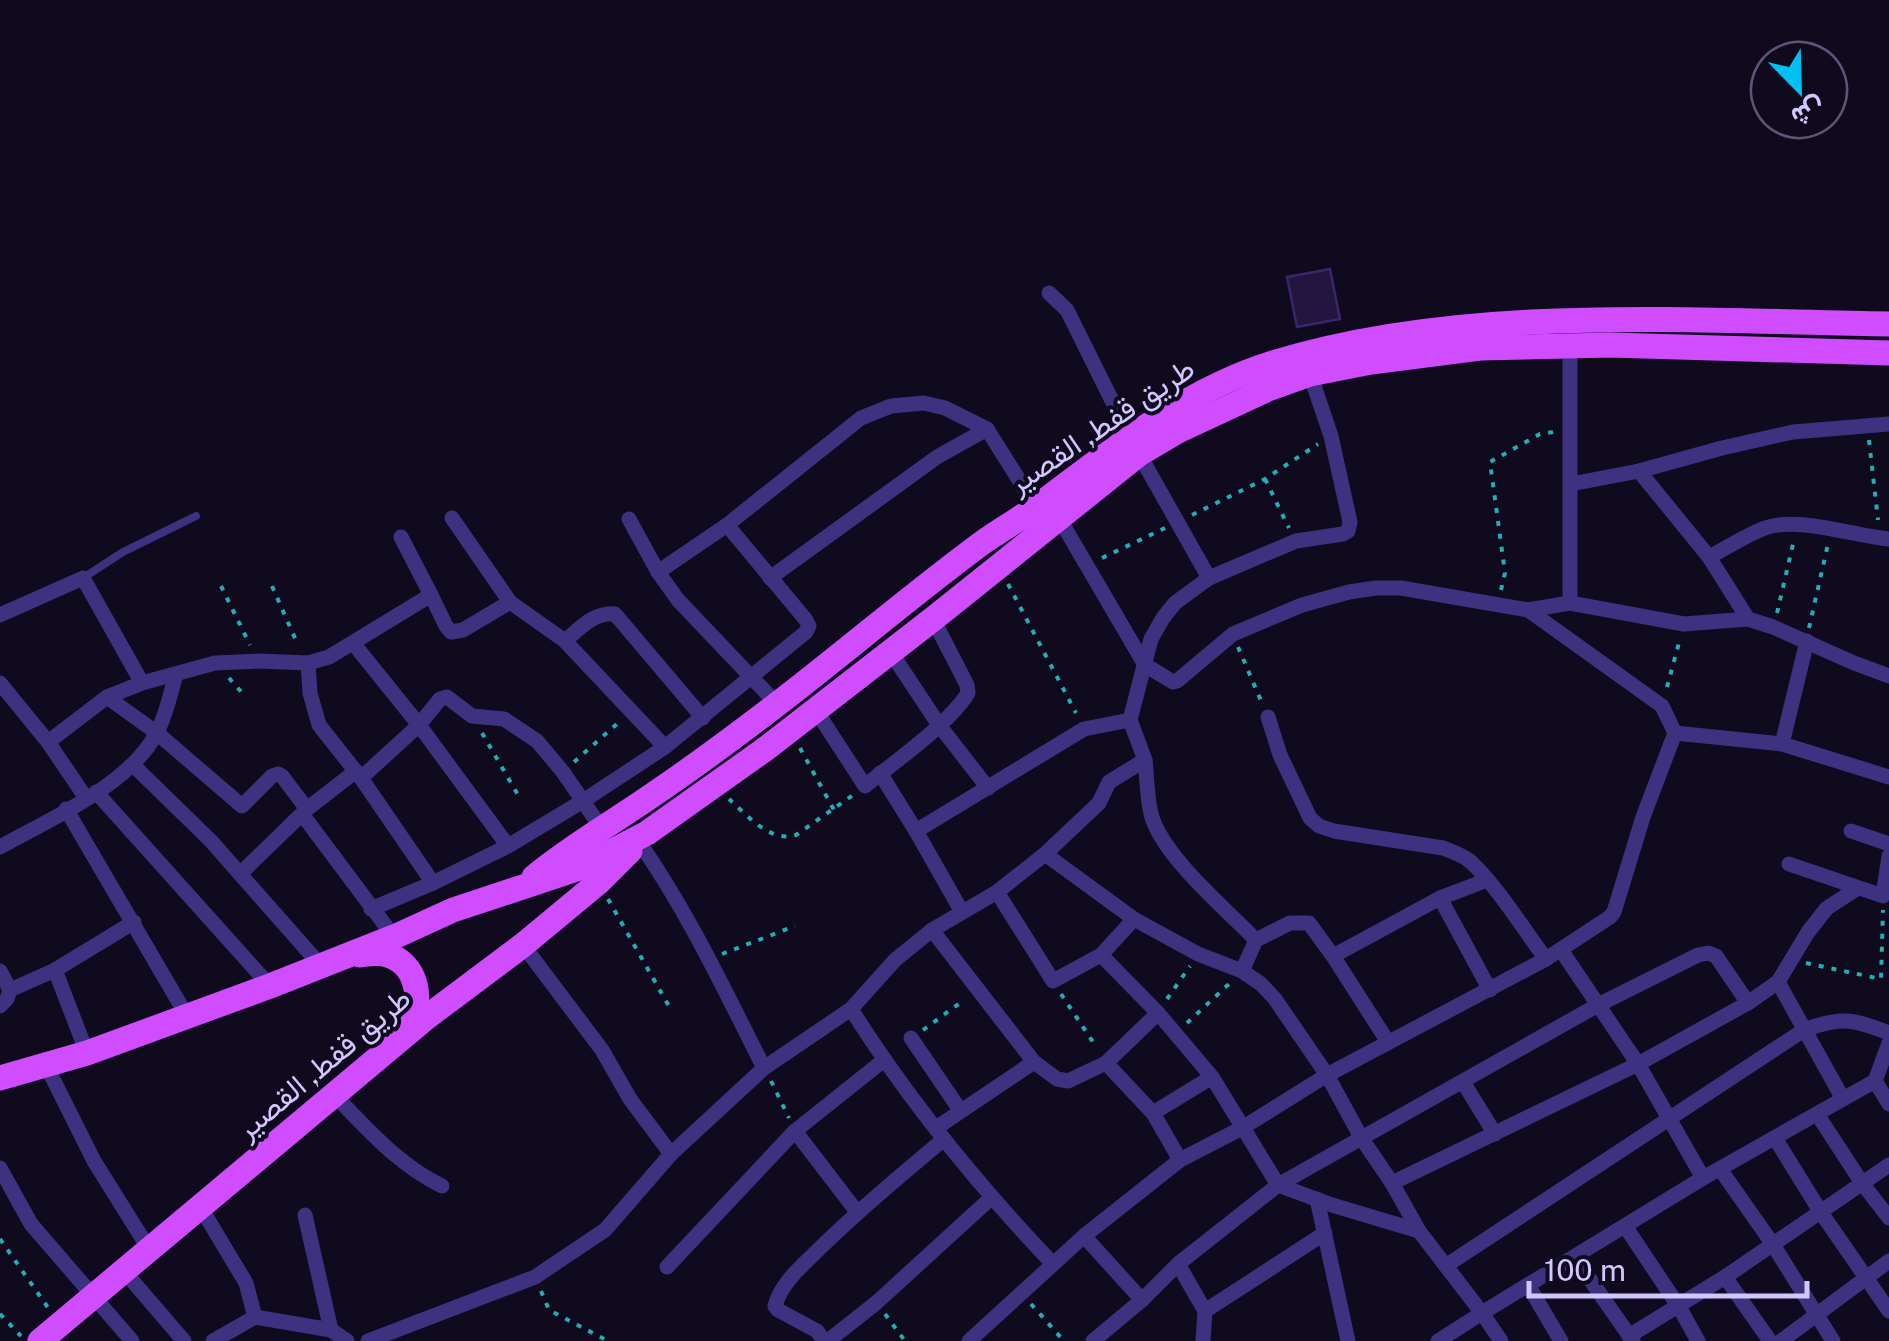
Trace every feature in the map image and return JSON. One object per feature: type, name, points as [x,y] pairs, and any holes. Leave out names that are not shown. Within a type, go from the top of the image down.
[{"type":"main road","name":"طريق قفط, القصير","points":[[51,1333],[428,1017],[599,882],[643,838],[999,567],[1048,512],[1206,389],[1306,354],[1433,331],[1605,320],[1889,324]]},
{"type":"main road","points":[[1662,347],[1663,320]]},
{"type":"main road","name":"طريق قفط, القصير","points":[[1135,445],[1178,431],[1310,374],[1480,348],[1662,347],[1889,353]]},
{"type":"main road","name":"طريق قفط, القصير","points":[[522,886],[560,855],[680,776],[777,704],[984,542],[1048,512]]},
{"type":"main road","name":"طريق قفط, القصير","points":[[0,1078],[87,1053],[270,986],[453,910],[580,868],[643,838]]},
{"type":"main road","points":[[329,963],[384,954],[402,963],[415,980],[418,1000],[413,1020],[389,1050]]},
{"type":"street","points":[[1049,293],[1067,310],[1135,445],[1209,578]]},
{"type":"street","points":[[1570,346],[1570,603]]},
{"type":"street","points":[[1256,940],[1162,839],[1152,816],[1145,760],[1130,720],[1151,639],[1175,603],[1209,578],[1296,541],[1348,530],[1350,522],[1331,436],[1310,374]]},
{"type":"street","points":[[658,572],[727,525],[861,418],[891,406],[924,404],[945,408],[988,429],[1086,565],[1144,664],[1175,682],[1233,634],[1302,606],[1376,588],[1401,588],[1528,610],[1570,603],[1684,624],[1748,619],[1889,676]]},
{"type":"street","points":[[1570,484],[1793,432],[1889,424]]},
{"type":"street","points":[[770,578],[937,457],[988,429]]},
{"type":"street","points":[[1639,470],[1709,557],[1748,619]]},
{"type":"street","points":[[452,518],[510,602],[565,641],[665,747]]},
{"type":"street","points":[[629,519],[678,600],[777,704]]},
{"type":"street","points":[[371,909],[508,846],[582,800],[665,747],[800,638],[808,626],[806,620],[727,525]]},
{"type":"street","points":[[1709,557],[1780,525],[1885,539]]},
{"type":"street","points":[[402,537],[451,632],[462,630],[510,602]]},
{"type":"street","points":[[0,615],[82,578],[142,683]]},
{"type":"street","points":[[48,742],[107,697],[142,683],[215,664],[308,663],[329,657],[431,595]]},
{"type":"street","points":[[969,1341],[1084,1236],[1180,1160],[1242,1128],[1327,1075],[1546,959],[1614,912],[1676,733],[1662,706],[1528,610]]},
{"type":"street","points":[[565,641],[595,617],[615,614],[703,718]]},
{"type":"street","points":[[815,709],[864,786],[938,725],[968,693],[933,619]]},
{"type":"street","points":[[1782,744],[1806,641]]},
{"type":"street","points":[[353,643],[508,846]]},
{"type":"street","points":[[890,651],[938,725],[988,788]]},
{"type":"street","points":[[308,663],[310,693],[319,725],[433,883]]},
{"type":"street","points":[[0,847],[134,766],[157,733],[176,675]]},
{"type":"street","points":[[0,683],[91,795],[270,986]]},
{"type":"street","points":[[107,697],[157,733],[242,806],[272,776],[282,776],[394,937]]},
{"type":"street","points":[[241,874],[304,812],[419,726],[443,697],[454,700],[472,716],[504,718],[537,740],[602,829]]},
{"type":"street","points":[[1268,716],[1280,755],[1310,818],[1319,826],[1458,853],[1487,880],[1546,959]]},
{"type":"street","points":[[916,831],[1084,729],[1130,720]]},
{"type":"street","points":[[1676,733],[1782,744],[1889,777]]},
{"type":"street","points":[[368,1341],[535,1277],[605,1230],[671,1154],[764,1068],[851,1009],[895,960],[932,930],[997,892],[1045,854],[1096,807],[1109,782],[1145,760]]},
{"type":"street","points":[[134,766],[329,963]]},
{"type":"street","points":[[880,773],[962,912]]},
{"type":"street","points":[[66,809],[187,1016]]},
{"type":"street","points":[[1851,831],[1889,844]]},
{"type":"street","points":[[643,838],[764,1068]]},
{"type":"street","points":[[1045,854],[1134,919],[1261,984],[1327,1075],[1419,1231],[1501,1341]]},
{"type":"street","points":[[1789,864],[1883,896],[1889,856]]},
{"type":"street","points":[[1334,956],[1440,898],[1487,880]]},
{"type":"street","points":[[1392,1184],[1638,1064],[1748,1002],[1778,982],[1827,908],[1858,888]]},
{"type":"street","points":[[997,892],[1052,982],[1100,955],[1134,919]]},
{"type":"street","points":[[1440,898],[1490,990]]},
{"type":"street","points":[[10,990],[56,970],[134,922]]},
{"type":"street","points":[[1242,971],[1256,940],[1290,923],[1309,922],[1388,1042]]},
{"type":"street","points":[[932,930],[1034,1062],[1062,1081],[1106,1063],[1158,1013]]},
{"type":"street","points":[[522,945],[602,1050],[630,1099],[671,1154]]},
{"type":"street","points":[[1561,950],[1638,1064],[1703,1178]]},
{"type":"street","points":[[1093,1341],[1178,1264],[1278,1184],[1598,1005],[1708,953],[1716,956],[1748,1002]]},
{"type":"street","points":[[1100,955],[1158,1013],[1212,1076],[1278,1184],[1419,1231]]},
{"type":"street","points":[[56,970],[87,1053]]},
{"type":"street","points":[[0,971],[10,990],[0,1006]]},
{"type":"street","points":[[1778,982],[1844,1100]]},
{"type":"street","points":[[851,1009],[940,1134],[991,1198],[1053,1264]]},
{"type":"street","points":[[1447,1265],[1804,1030],[1828,1021],[1847,1020],[1889,1033]]},
{"type":"street","points":[[911,1038],[960,1110]]},
{"type":"street","points":[[1438,1341],[1703,1178],[1876,1080],[1889,1043]]},
{"type":"street","points":[[667,1268],[795,1131],[884,1060]]},
{"type":"street","points":[[991,1198],[832,1340],[775,1306],[782,1289],[799,1270],[960,1110],[1034,1062]]},
{"type":"street","points":[[1106,1063],[1153,1113],[1180,1160]]},
{"type":"street","points":[[46,1065],[94,1161],[149,1249]]},
{"type":"street","points":[[1153,1113],[1212,1076]]},
{"type":"street","points":[[1876,1080],[1889,1104]]},
{"type":"street","points":[[1464,1082],[1495,1134]]},
{"type":"street","points":[[334,1096],[402,1163],[442,1186]]},
{"type":"street","points":[[1817,1114],[1889,1218]]},
{"type":"street","points":[[795,1131],[857,1212]]},
{"type":"street","points":[[1775,1138],[1889,1312]]},
{"type":"street","points":[[1575,1258],[1631,1338],[1889,1165]]},
{"type":"street","points":[[0,1168],[31,1224],[132,1341]]},
{"type":"street","points":[[1720,1169],[1834,1341]]},
{"type":"street","points":[[1317,1199],[1348,1341]]},
{"type":"street","points":[[201,1208],[246,1283],[255,1317]]},
{"type":"street","points":[[305,1215],[331,1330]]},
{"type":"street","points":[[1624,1226],[1698,1341]]},
{"type":"street","points":[[1205,1311],[1325,1233]]},
{"type":"street","points":[[1084,1236],[1142,1300]]},
{"type":"street","points":[[1781,1341],[1889,1261]]},
{"type":"street","points":[[1178,1264],[1205,1311],[1203,1341]]},
{"type":"street","points":[[124,1271],[184,1341]]},
{"type":"street","points":[[1726,1277],[1770,1341]]},
{"type":"street","points":[[1528,1285],[1561,1341]]},
{"type":"street","points":[[213,1341],[255,1317],[331,1330],[347,1341]]},
{"type":"lane","points":[[82,578],[123,552],[196,516]]},
{"type":"path","points":[[1868,426],[1885,539]]},
{"type":"path","points":[[1498,605],[1505,573],[1490,462],[1540,434],[1569,431]]},
{"type":"path","points":[[1086,565],[1266,479],[1331,436]]},
{"type":"path","points":[[1266,479],[1296,541]]},
{"type":"path","points":[[1774,628],[1798,526]]},
{"type":"path","points":[[1806,641],[1831,530]]},
{"type":"path","points":[[999,567],[1084,729]]},
{"type":"path","points":[[221,586],[258,661]]},
{"type":"path","points":[[272,586],[308,663]]},
{"type":"path","points":[[1662,706],[1684,624]]},
{"type":"path","points":[[1233,634],[1268,716]]},
{"type":"path","points":[[564,772],[630,712]]},
{"type":"path","points":[[472,716],[518,795]]},
{"type":"path","points":[[789,728],[834,810]]},
{"type":"path","points":[[715,785],[744,813],[773,835],[785,839],[796,836],[864,786]]},
{"type":"path","points":[[599,882],[670,1008]]},
{"type":"path","points":[[1792,960],[1881,979],[1886,957],[1883,896]]},
{"type":"path","points":[[708,959],[794,926]]},
{"type":"path","points":[[1158,1013],[1198,954]]},
{"type":"path","points":[[1176,1034],[1242,971]]},
{"type":"path","points":[[1052,982],[1106,1063]]},
{"type":"path","points":[[911,1038],[978,990]]},
{"type":"path","points":[[764,1068],[795,1131]]},
{"type":"path","points":[[0,1239],[51,1333]]},
{"type":"path","points":[[535,1277],[549,1310],[608,1341]]},
{"type":"path","points":[[1021,1293],[1064,1341]]},
{"type":"path","points":[[876,1302],[905,1341]]},
{"type":"path","points":[[0,1314],[26,1341]]},
{"type":"building","points":[[1330,269],[1340,319],[1297,327],[1287,277]]}]
